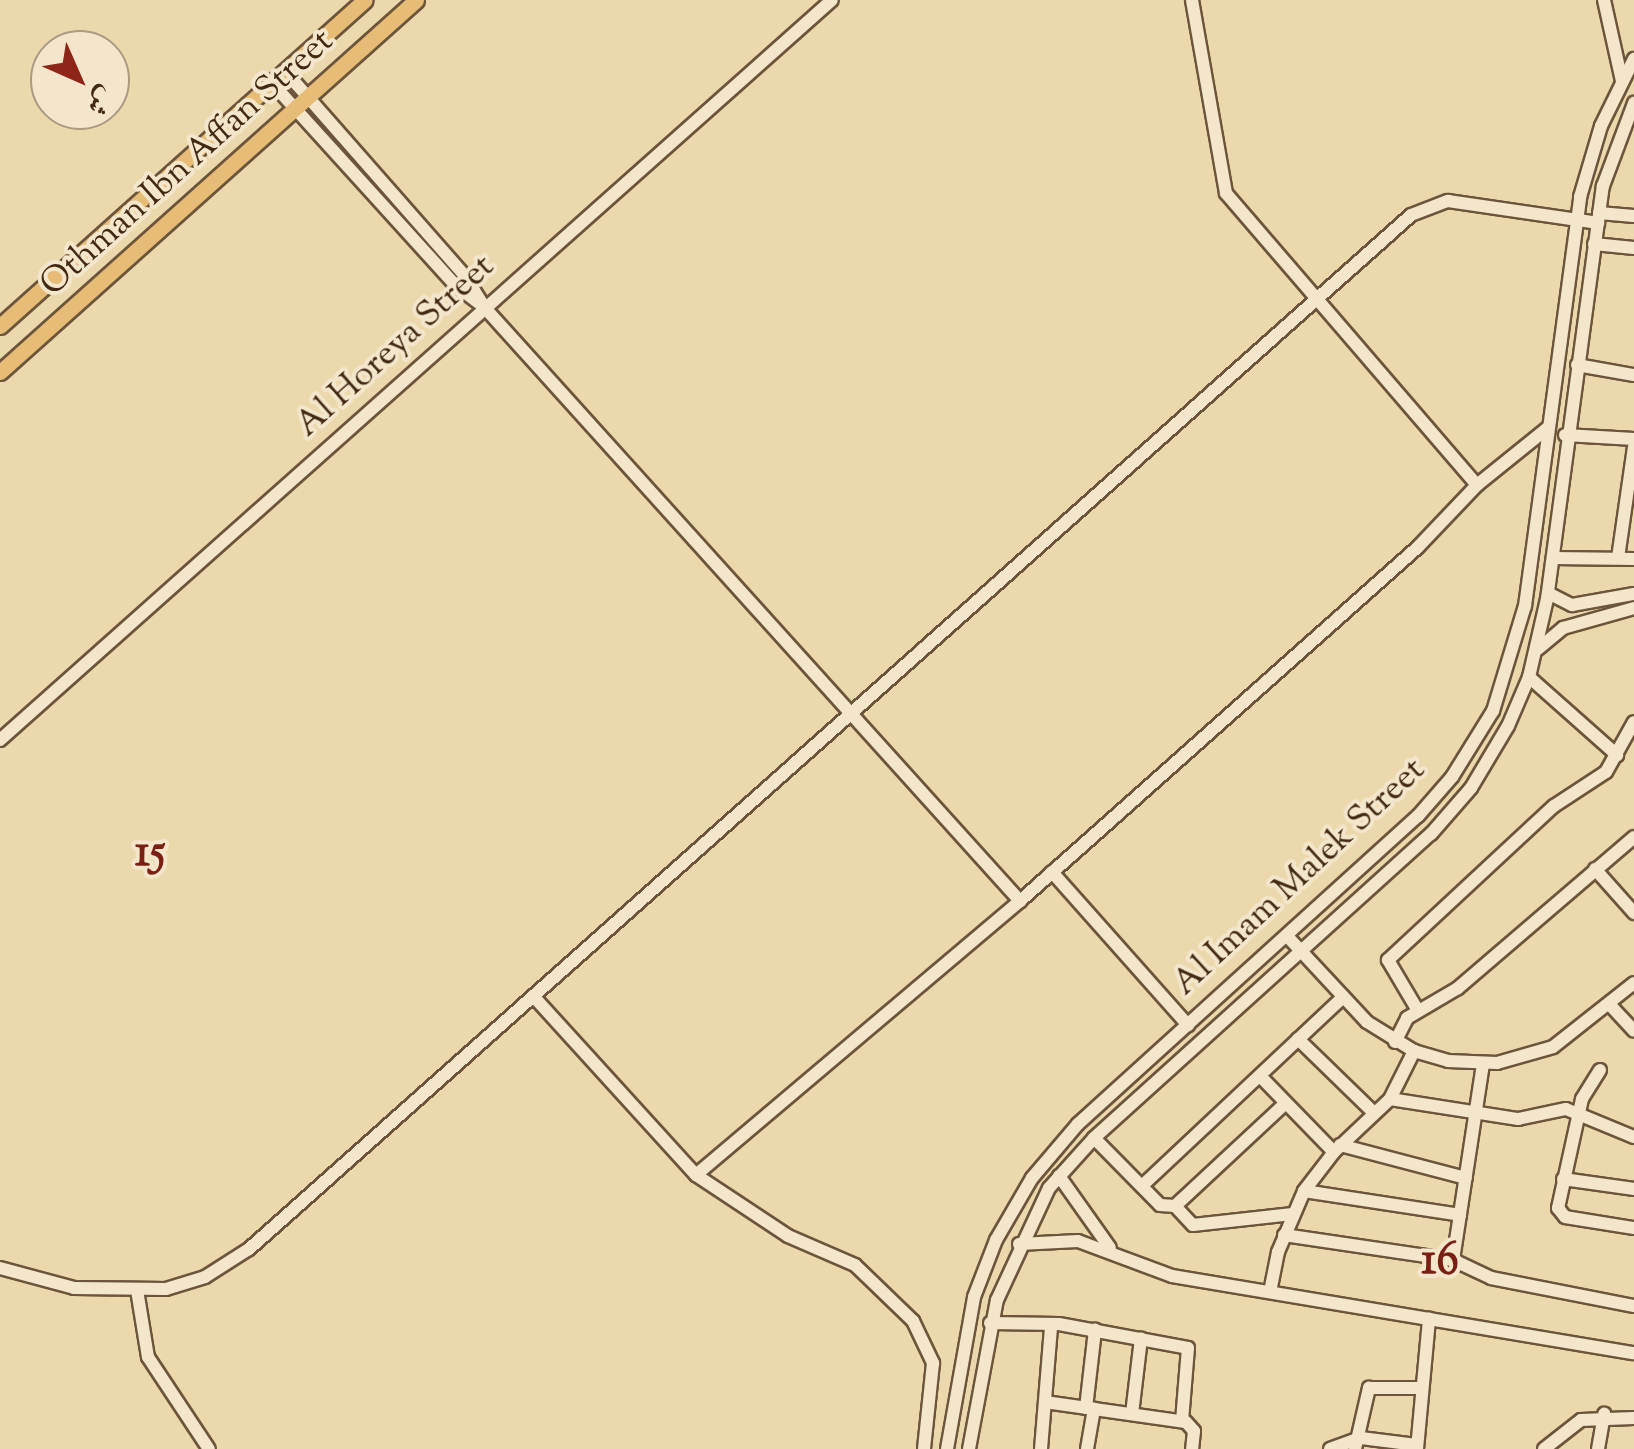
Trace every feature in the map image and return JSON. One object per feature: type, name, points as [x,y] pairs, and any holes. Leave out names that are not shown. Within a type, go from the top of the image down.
[{"type":"main road","name":"Othman Ibn Affan Street","points":[[0,326],[365,0]]},
{"type":"main road","name":"Othman Ibn Affan Street","points":[[0,372],[416,0]]},
{"type":"street","name":"Al Horeya Street","points":[[0,740],[832,0]]},
{"type":"street","points":[[1192,0],[1226,194],[1477,485]]},
{"type":"street","points":[[1604,0],[1622,81]]},
{"type":"street","name":"Al Imam Malek Street","points":[[948,1449],[967,1322],[1012,1208],[1078,1124],[1436,797],[1493,711],[1520,634],[1576,220],[1592,149],[1634,59]]},
{"type":"street","points":[[285,70],[465,276],[485,308],[848,715],[1020,901]]},
{"type":"street","points":[[272,83],[455,285],[485,308]]},
{"type":"street","name":"Al Imam Malek Street","points":[[969,1449],[990,1323],[1018,1244],[1059,1176],[1094,1138],[1302,952],[1460,803],[1496,750],[1529,677],[1536,651],[1548,593],[1565,435],[1598,218],[1618,138],[1632,110]]},
{"type":"street","points":[[1618,138],[1634,135]]},
{"type":"street","points":[[0,1268],[74,1288],[137,1290],[205,1276],[249,1250],[1314,300],[1430,205],[1470,202],[1576,220],[1634,216]]},
{"type":"street","points":[[1594,244],[1634,248]]},
{"type":"street","points":[[1562,328],[1574,336],[1582,330]]},
{"type":"street","points":[[1577,366],[1634,375]]},
{"type":"street","points":[[1554,384],[1562,377],[1574,386]]},
{"type":"street","points":[[696,1174],[1020,901],[1418,547],[1477,485],[1548,426]]},
{"type":"street","points":[[1565,435],[1634,439]]},
{"type":"street","points":[[1618,558],[1634,450]]},
{"type":"street","points":[[1552,558],[1634,559]]},
{"type":"street","points":[[1548,593],[1572,604],[1634,594]]},
{"type":"street","points":[[1536,651],[1563,628],[1634,608]]},
{"type":"street","points":[[1529,677],[1617,755]]},
{"type":"street","points":[[1417,1009],[1388,960],[1554,806],[1598,779],[1617,755],[1634,722]]},
{"type":"street","points":[[1396,1042],[1417,1009],[1458,988],[1634,837]]},
{"type":"street","points":[[1595,869],[1634,914]]},
{"type":"street","points":[[1052,872],[1188,1024]]},
{"type":"street","points":[[1287,936],[1343,997],[1396,1042],[1414,1051],[1483,1064],[1553,1047],[1634,983]]},
{"type":"street","points":[[1145,1183],[1343,997]]},
{"type":"street","points":[[535,998],[696,1174],[788,1236],[855,1265],[914,1321],[933,1363],[924,1449]]},
{"type":"street","points":[[1610,1005],[1634,1031]]},
{"type":"street","points":[[1298,1039],[1374,1113]]},
{"type":"street","points":[[1270,1292],[1284,1234],[1304,1191],[1337,1149],[1390,1099],[1414,1051]]},
{"type":"street","points":[[1453,1260],[1483,1064]]},
{"type":"street","points":[[1600,1070],[1579,1111],[1558,1208],[1565,1217],[1634,1228]]},
{"type":"street","points":[[1260,1076],[1337,1149],[1466,1178]]},
{"type":"street","points":[[1390,1099],[1518,1119],[1552,1109],[1579,1111],[1634,1137]]},
{"type":"street","points":[[1175,1206],[1286,1103]]},
{"type":"street","points":[[1094,1138],[1145,1183],[1160,1204],[1175,1206],[1193,1225],[1292,1214]]},
{"type":"street","points":[[1059,1176],[1078,1210],[1116,1253]]},
{"type":"street","points":[[1563,1179],[1634,1189]]},
{"type":"street","points":[[1304,1191],[1460,1215]]},
{"type":"street","points":[[1284,1234],[1453,1260],[1492,1278],[1634,1306]]},
{"type":"street","points":[[1018,1244],[1058,1240],[1116,1253],[1172,1276],[1634,1353]]},
{"type":"street","points":[[137,1290],[148,1357],[209,1449]]},
{"type":"street","points":[[1330,1449],[1356,1444],[1417,1447],[1428,1319]]},
{"type":"street","points":[[990,1323],[1095,1330],[1191,1352],[1182,1421]]},
{"type":"street","points":[[1041,1449],[1052,1328]]},
{"type":"street","points":[[1087,1449],[1095,1330]]},
{"type":"street","points":[[1132,1414],[1141,1338]]},
{"type":"street","points":[[1356,1444],[1369,1388],[1422,1388]]},
{"type":"street","points":[[1045,1402],[1182,1421],[1194,1431],[1192,1449]]},
{"type":"street","points":[[1544,1449],[1568,1426],[1604,1414],[1634,1418]]},
{"type":"street","points":[[1598,1449],[1604,1414]]},
{"type":"district","name":"15","points":[[150,855]]},
{"type":"district","name":"16","points":[[1440,1263]]}]
